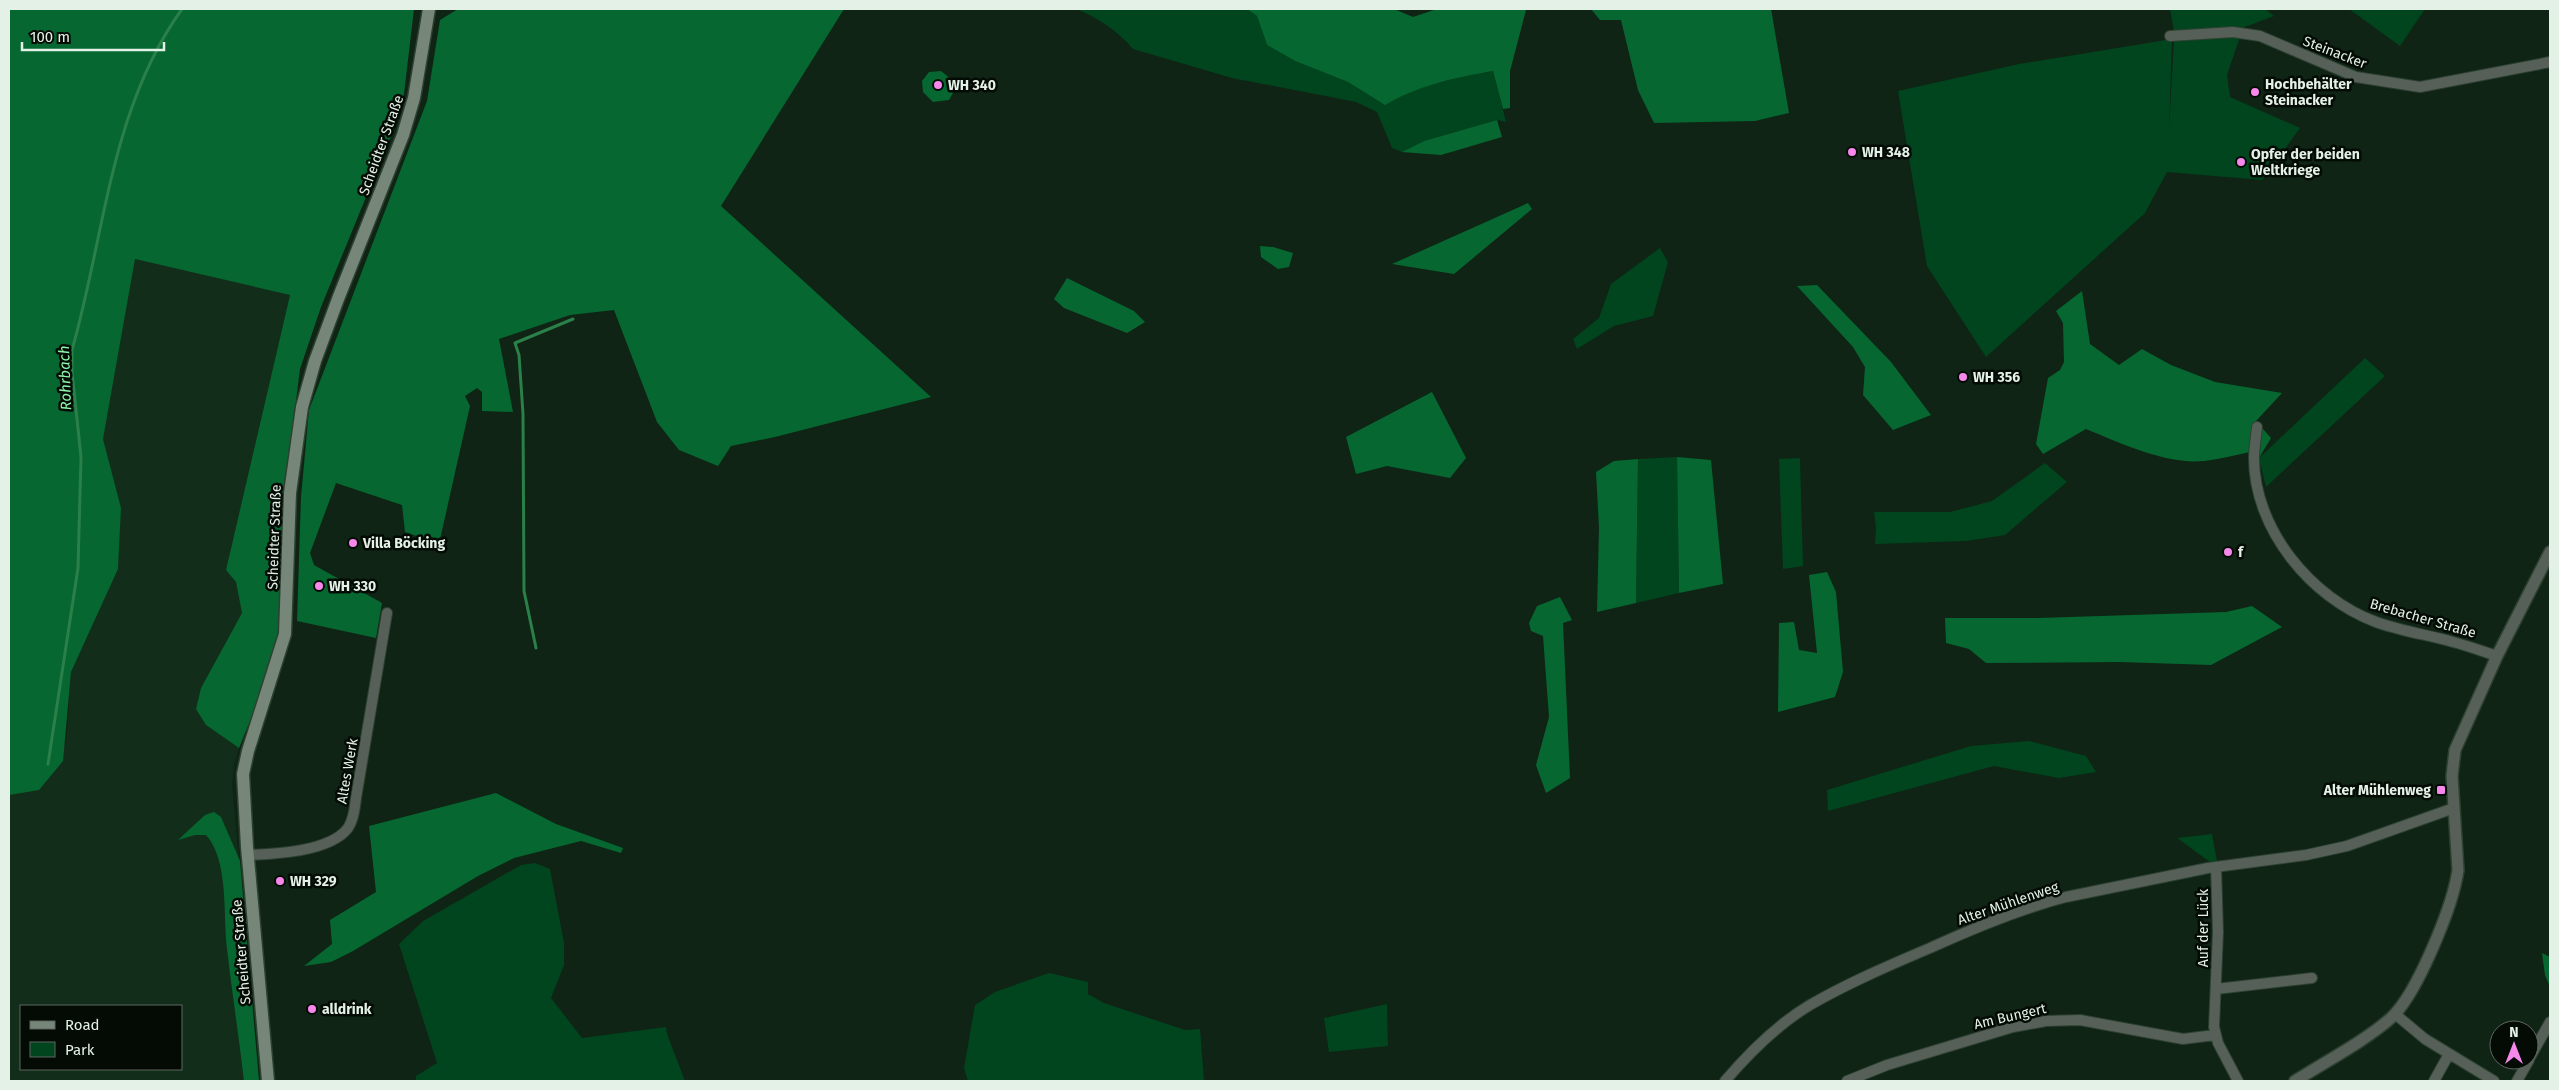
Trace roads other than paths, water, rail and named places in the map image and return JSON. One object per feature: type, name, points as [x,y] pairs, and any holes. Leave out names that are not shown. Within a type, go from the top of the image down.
[{"type":"main road","name":"Scheidter Straße","points":[[268,1081],[247,855],[243,774],[248,750],[285,634],[294,458],[302,407],[332,315],[403,134],[414,98],[429,9]]},
{"type":"street","name":"Steinacker","points":[[2170,36],[2232,32],[2260,36],[2356,77],[2420,87],[2550,62]]},
{"type":"street","name":"Brebacher Straße","points":[[2257,427],[2254,458],[2258,489],[2270,526],[2286,553],[2309,579],[2340,604],[2376,622],[2497,656]]},
{"type":"street","points":[[2296,1081],[2385,1022],[2395,1014],[2409,996],[2436,938],[2456,881],[2452,776],[2455,750],[2497,656],[2550,552]]},
{"type":"street","name":"Altes Werk","points":[[247,855],[301,850],[327,841],[348,828],[356,798],[387,613]]},
{"type":"street","name":"Alter Mühlenweg","points":[[1725,1081],[1770,1036],[1809,1006],[1870,974],[1974,928],[2052,900],[2216,867],[2306,855],[2347,846],[2454,808]]},
{"type":"street","name":"Auf der Lück","points":[[2216,867],[2215,1035],[2238,1081]]},
{"type":"street","points":[[2216,989],[2312,978]]},
{"type":"street","points":[[2395,1014],[2449,1054],[2494,1081]]},
{"type":"street","name":"Am Bungert","points":[[1846,1081],[1887,1065],[2013,1027],[2046,1021],[2080,1020],[2183,1039],[2215,1035]]},
{"type":"street","points":[[2539,1042],[2550,1022]]},
{"type":"street","points":[[2434,1081],[2449,1054]]},
{"type":"street","points":[[2517,1081],[2523,1070]]},
{"type":"waterway","name":"Rohrbach","points":[[48,764],[78,568],[81,457],[72,372],[72,350],[112,174],[124,131],[139,88],[158,48],[182,9]]},
{"type":"waterway","points":[[536,648],[524,591],[523,414],[519,355],[515,343],[573,319]]},
{"type":"place","name":"WH 340","points":[[938,85]]},
{"type":"place","name":"Hochbehälter Steinacker","points":[[2255,92]]},
{"type":"place","name":"WH 348","points":[[1852,152]]},
{"type":"place","name":"Opfer der beiden Weltkriege","points":[[2241,162]]},
{"type":"place","name":"WH 356","points":[[1963,377]]},
{"type":"place","name":"Villa Böcking","points":[[353,543]]},
{"type":"place","name":"f","points":[[2228,552]]},
{"type":"place","name":"WH 330","points":[[319,586]]},
{"type":"place","name":"Alter Mühlenweg","points":[[2441,790]]},
{"type":"place","name":"WH 329","points":[[280,881]]},
{"type":"place","name":"alldrink","points":[[312,1009]]}]
